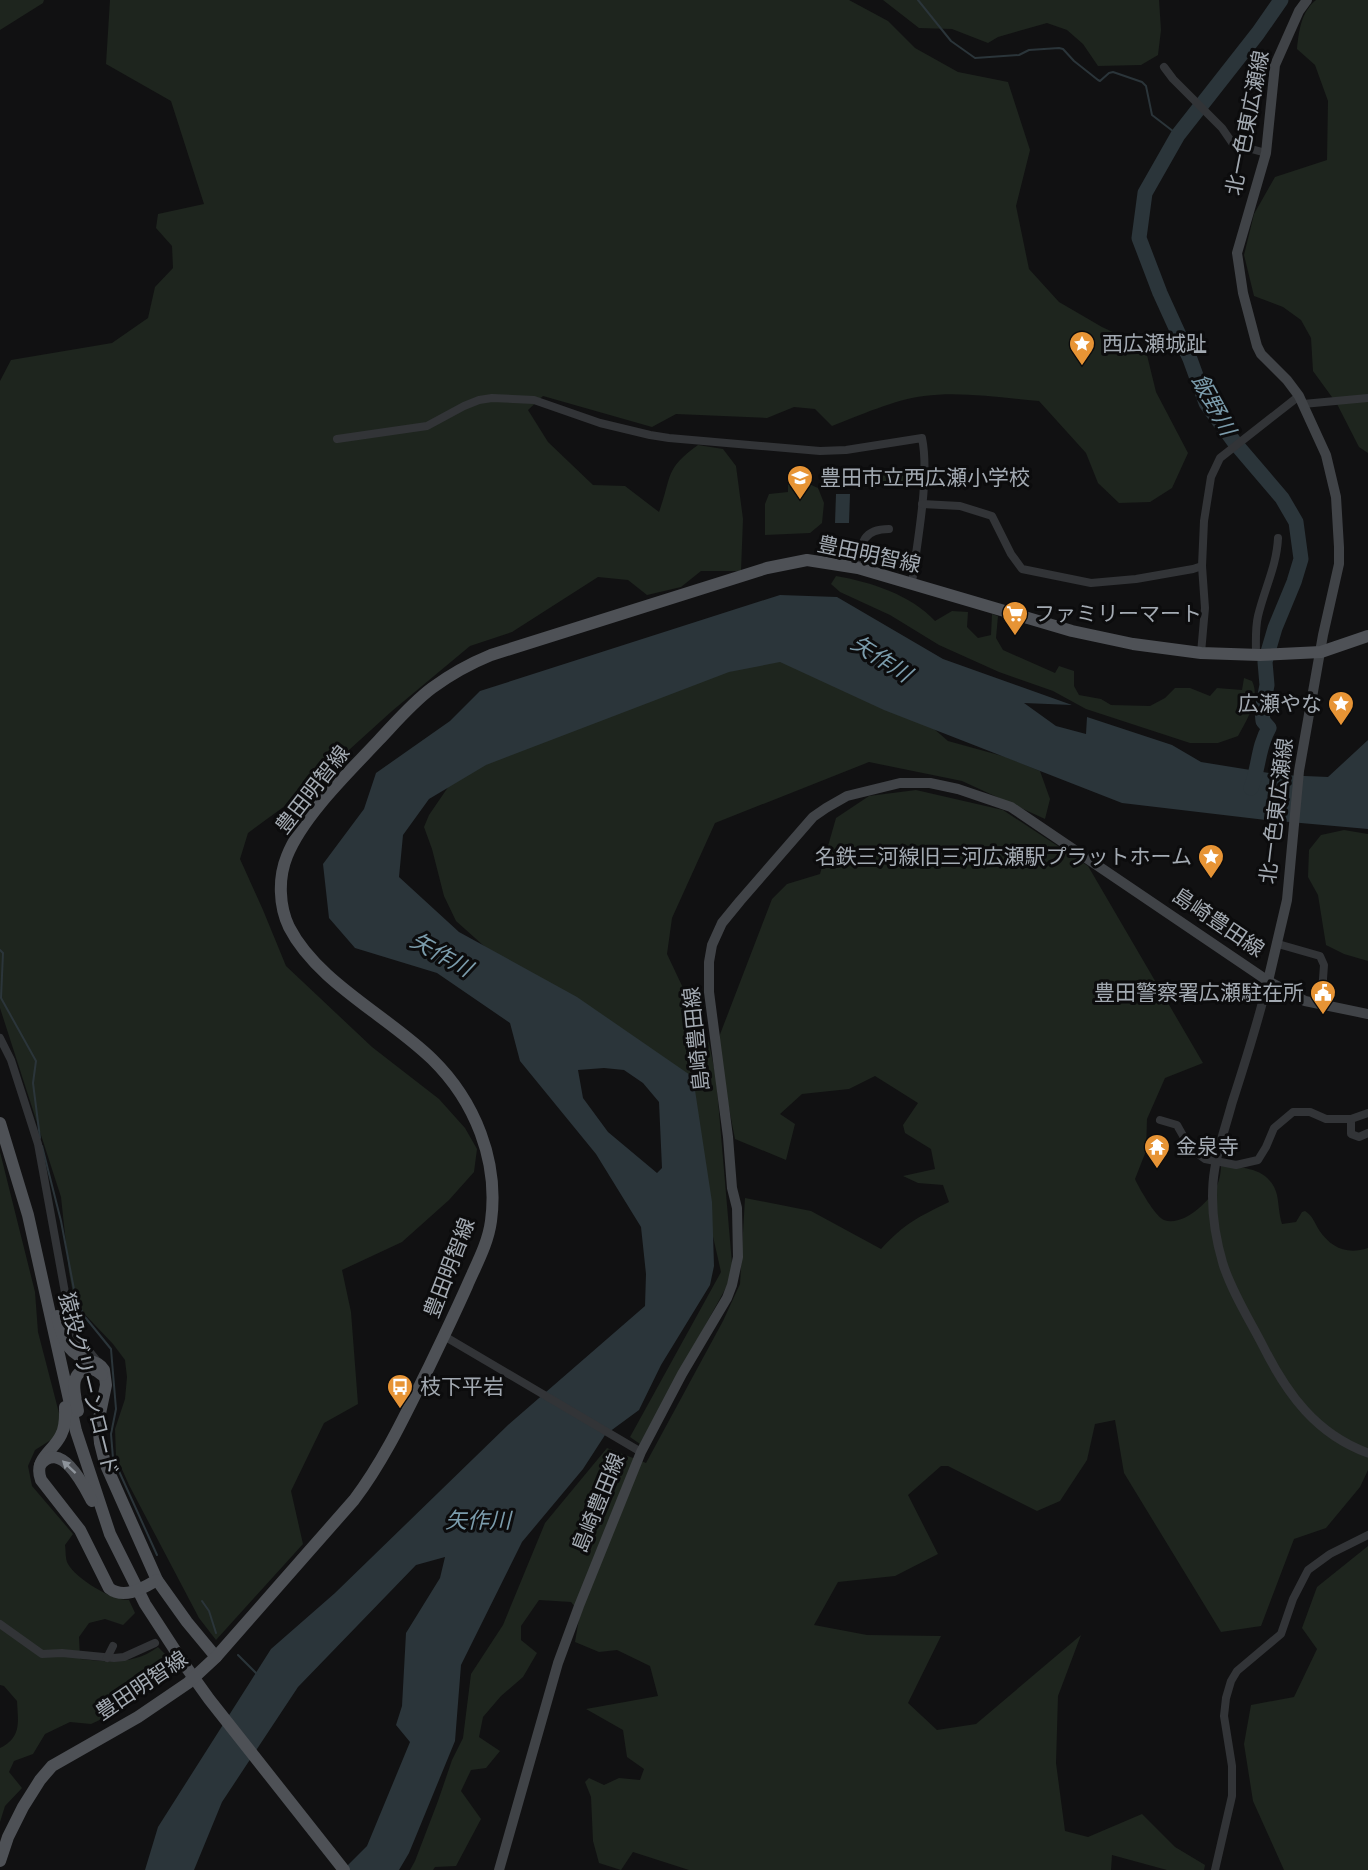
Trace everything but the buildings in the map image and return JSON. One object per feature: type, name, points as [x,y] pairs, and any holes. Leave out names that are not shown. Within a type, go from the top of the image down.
[{"type":"main road","name":"北一色東広瀬線","points":[[1268,981],[1287,900],[1290,849],[1302,749],[1339,564],[1336,497],[1326,455],[1301,400],[1287,380],[1261,354],[1257,346],[1237,254],[1266,153],[1275,65],[1299,11],[1307,0]]},
{"type":"main road","name":"豊田明智線","points":[[0,1860],[23,1806],[52,1766],[138,1717],[188,1683],[216,1657],[372,1477],[444,1336],[479,1258],[491,1223],[492,1178],[480,1128],[460,1090],[436,1062],[307,956],[287,924],[281,901],[281,877],[287,855],[299,834],[321,804],[417,700],[457,670],[491,656],[767,568],[807,560],[858,568],[1072,631],[1133,644],[1201,653],[1258,655],[1321,652],[1368,636]]},
{"type":"main road","name":"島崎豊田線","points":[[499,1870],[558,1662],[637,1450],[727,1298],[732,1285],[738,1257],[737,1208],[732,1188],[728,1137],[709,992],[709,962],[712,945],[722,923],[813,818],[847,796],[900,783],[930,783],[958,789],[1011,807],[1268,981],[1305,1001],[1368,1014]]},
{"type":"main road","name":"猿投グリーンロード","points":[[0,1123],[18,1177],[76,1431],[110,1534],[145,1604],[184,1664],[344,1870]]},
{"type":"main road","points":[[18,1177],[37,1232],[60,1328],[68,1347],[80,1357],[101,1365],[106,1375],[98,1423],[102,1454],[157,1580],[216,1657]]},
{"type":"main road","points":[[98,1501],[76,1404],[74,1385],[76,1375],[89,1368],[98,1371],[103,1379],[104,1391]]},
{"type":"main road","points":[[66,1392],[64,1430],[57,1442],[42,1458],[38,1468],[41,1480],[80,1530],[109,1588],[118,1593],[129,1593],[157,1580]]},
{"type":"main road","points":[[38,1468],[44,1461],[51,1458],[68,1464],[81,1480],[110,1534]]},
{"type":"street","points":[[1164,67],[1222,128],[1233,144],[1266,153]]},
{"type":"street","points":[[337,439],[427,426],[464,406],[492,398],[534,400],[600,423],[669,438],[820,451],[846,450],[922,438],[924,450],[922,504],[912,583]]},
{"type":"street","points":[[1201,653],[1205,608],[1202,566],[1204,521],[1212,477],[1220,459],[1247,436],[1301,400],[1368,398]]},
{"type":"street","points":[[922,504],[960,506],[992,516],[1011,554],[1022,569],[1090,583],[1136,579],[1202,566]]},
{"type":"street","points":[[858,568],[865,537],[872,531],[889,529]]},
{"type":"street","points":[[1258,655],[1257,618],[1278,548],[1278,538]]},
{"type":"street","points":[[1278,944],[1320,956],[1324,965],[1321,1006]]},
{"type":"street","points":[[1268,981],[1221,1141],[1213,1182],[1213,1214],[1222,1258],[1273,1366],[1287,1389],[1306,1414],[1350,1446],[1368,1453]]},
{"type":"street","points":[[0,1038],[11,1060],[38,1144],[70,1320],[76,1335],[101,1365]]},
{"type":"street","points":[[1160,1120],[1177,1125],[1194,1151],[1205,1159],[1236,1165],[1258,1160],[1274,1128],[1293,1112],[1310,1112],[1326,1119],[1351,1119],[1368,1113]]},
{"type":"street","points":[[1351,1119],[1351,1134],[1359,1137],[1368,1132]]},
{"type":"street","points":[[444,1336],[637,1450]]},
{"type":"street","points":[[1215,1870],[1232,1796],[1232,1766],[1224,1716],[1231,1681],[1237,1671],[1281,1634],[1293,1599],[1308,1570],[1330,1554],[1368,1535]]},
{"type":"street","points":[[0,1624],[42,1654],[124,1657],[155,1643]]},
{"type":"street","points":[[107,1658],[113,1646]]},
{"type":"shaded area","points":[[0,0],[44,0],[43,3],[0,30]]},
{"type":"shaded area","points":[[110,0],[849,0],[888,21],[915,48],[958,72],[1008,82],[1030,150],[1016,206],[1029,269],[1059,302],[1102,327],[1145,347],[1156,392],[1188,453],[1172,488],[1150,502],[1119,503],[1098,483],[1086,453],[1039,401],[967,395],[924,396],[889,404],[832,426],[815,409],[794,407],[767,418],[676,414],[652,427],[543,396],[528,410],[548,442],[593,485],[625,486],[659,512],[671,474],[687,453],[698,445],[723,449],[736,466],[743,519],[741,571],[701,571],[681,587],[647,595],[628,580],[598,577],[512,632],[470,646],[392,711],[297,797],[248,833],[240,859],[286,966],[372,1047],[439,1099],[465,1128],[477,1149],[474,1172],[449,1200],[402,1242],[342,1270],[351,1312],[358,1404],[324,1423],[291,1491],[303,1544],[216,1640],[199,1618],[116,1456],[115,1429],[125,1399],[127,1377],[125,1360],[75,1304],[61,1197],[0,1008],[0,381],[11,360],[112,343],[148,318],[155,287],[173,268],[172,246],[156,228],[158,214],[204,204],[171,101],[106,64]]},
{"type":"shaded area","points":[[883,0],[1159,0],[1161,30],[1158,55],[1141,65],[1098,66],[1083,44],[1067,30],[1047,23],[998,37],[988,43],[952,29],[919,28]]},
{"type":"shaded area","points":[[1316,0],[1368,0],[1368,453],[1359,447],[1337,404],[1313,371],[1311,338],[1301,320],[1283,307],[1254,296],[1244,255],[1254,214],[1275,177],[1327,160],[1328,101],[1315,65],[1297,49],[1304,16]]},
{"type":"shaded area","points":[[865,469],[910,469],[910,482],[864,484]]},
{"type":"shaded area","points":[[788,479],[800,480],[818,488],[824,503],[822,523],[810,533],[765,535],[765,504],[769,494],[788,492]]},
{"type":"shaded area","points":[[836,576],[890,591],[914,604],[935,621],[952,611],[968,612],[967,627],[978,638],[991,635],[992,614],[998,616],[996,638],[1003,650],[1055,673],[1059,666],[1074,671],[1074,686],[1079,695],[1101,699],[1111,705],[1150,706],[1165,698],[1175,688],[1190,688],[1210,696],[1217,688],[1242,690],[1244,678],[1252,681],[1254,702],[1238,736],[1218,743],[1190,743],[1086,709],[1053,691],[999,672],[939,645],[890,615],[840,592],[831,584]]},
{"type":"shaded area","points":[[793,653],[919,716],[948,741],[1006,757],[1040,771],[1050,799],[1045,819],[962,781],[869,762],[715,823],[672,918],[667,954],[709,1043],[716,1077],[733,1275],[640,1444],[630,1437],[721,1272],[703,1192],[692,1088],[503,963],[456,921],[444,896],[424,827],[429,815],[455,777],[697,677]]},
{"type":"shaded area","points":[[916,790],[1003,810],[1088,866],[1203,1063],[1165,1078],[1147,1119],[1146,1151],[1135,1179],[1156,1213],[1164,1220],[1171,1221],[1186,1217],[1201,1207],[1216,1188],[1221,1166],[1247,1168],[1262,1174],[1274,1186],[1282,1224],[1296,1222],[1305,1211],[1334,1245],[1353,1251],[1368,1248],[1368,1470],[1360,1487],[1326,1528],[1294,1539],[1261,1626],[1221,1632],[1124,1473],[1115,1420],[1095,1424],[1087,1460],[1060,1501],[1037,1511],[948,1466],[941,1466],[908,1495],[938,1554],[895,1576],[838,1582],[814,1625],[867,1635],[941,1636],[908,1703],[937,1730],[976,1724],[1081,1635],[1058,1696],[1056,1763],[1065,1831],[1088,1837],[1142,1814],[1175,1847],[1205,1865],[1204,1870],[1167,1870],[1112,1855],[1111,1870],[689,1870],[633,1852],[621,1870],[599,1863],[593,1841],[591,1797],[585,1782],[589,1778],[604,1785],[619,1778],[640,1780],[644,1769],[627,1757],[623,1730],[586,1709],[658,1696],[650,1666],[617,1650],[599,1652],[575,1642],[580,1613],[571,1602],[539,1600],[521,1626],[521,1640],[537,1653],[523,1677],[501,1696],[483,1717],[479,1737],[500,1751],[486,1768],[471,1770],[461,1791],[481,1819],[456,1866],[435,1867],[433,1870],[410,1870],[452,1760],[463,1738],[471,1674],[503,1625],[545,1523],[607,1448],[646,1463],[723,1321],[740,1284],[745,1198],[811,1211],[881,1249],[912,1222],[949,1202],[943,1185],[918,1183],[903,1176],[935,1169],[931,1149],[905,1133],[903,1125],[918,1103],[875,1076],[849,1089],[802,1094],[780,1114],[795,1124],[786,1160],[735,1139],[724,1083],[719,1037],[772,899],[787,884],[820,874],[836,818],[869,796]]},
{"type":"shaded area","points":[[1344,830],[1368,834],[1368,961],[1344,954],[1326,945],[1318,895],[1308,877],[1309,850],[1321,835]]},
{"type":"shaded area","points":[[0,1152],[35,1292],[38,1332],[59,1413],[60,1425],[54,1438],[35,1450],[28,1466],[32,1486],[73,1534],[65,1545],[67,1562],[72,1570],[105,1593],[129,1600],[135,1613],[123,1625],[105,1619],[89,1623],[79,1637],[80,1659],[120,1661],[140,1657],[158,1647],[166,1655],[107,1699],[104,1718],[91,1724],[70,1722],[45,1734],[33,1754],[14,1761],[9,1772],[22,1788],[5,1806],[0,1822],[0,1748],[12,1739],[18,1722],[17,1701],[4,1686],[0,1685]]},
{"type":"shaded area","points":[[1368,1546],[1368,1870],[1284,1870],[1253,1801],[1244,1744],[1251,1705],[1294,1697],[1317,1649],[1302,1628],[1317,1587]]},
{"type":"water","points":[[836,494],[850,494],[849,523],[835,523]]},
{"type":"water","name":"矢作川","points":[[780,595],[837,597],[943,659],[1072,705],[1024,703],[1056,726],[1086,734],[1087,717],[1172,745],[1201,762],[1281,775],[1328,777],[1368,740],[1368,829],[1122,803],[884,710],[780,662],[729,672],[486,765],[429,799],[403,835],[399,877],[459,932],[577,997],[693,1077],[712,1202],[714,1266],[710,1285],[661,1365],[639,1410],[605,1435],[583,1469],[522,1542],[461,1665],[455,1741],[409,1853],[399,1870],[343,1870],[367,1846],[410,1742],[396,1725],[402,1706],[406,1633],[440,1578],[445,1557],[416,1565],[298,1687],[222,1802],[194,1870],[145,1870],[158,1827],[271,1649],[335,1593],[508,1425],[645,1306],[646,1274],[641,1227],[596,1154],[520,1061],[510,1023],[437,973],[355,948],[329,918],[323,864],[364,809],[376,773],[450,721],[480,691]],"holes":[[[604,1068],[624,1070],[643,1083],[659,1102],[662,1168],[657,1173],[608,1132],[583,1098],[578,1070]]]},
{"type":"waterway","points":[[918,0],[951,41],[975,58],[1019,55],[1029,50],[1059,48],[1100,81],[1113,72],[1142,82],[1146,86],[1152,115],[1178,135]]},
{"type":"waterway","name":"飯野川","points":[[1251,788],[1265,735],[1269,728],[1263,721],[1262,711],[1267,685],[1265,662],[1301,559],[1296,522],[1282,498],[1235,443],[1206,403],[1139,238],[1145,193],[1178,135],[1281,0]]},
{"type":"waterway","points":[[0,950],[3,953],[1,998],[36,1061],[33,1083],[40,1138]]},
{"type":"waterway","points":[[42,1146],[61,1221],[76,1300],[85,1317],[111,1349],[116,1409],[111,1434],[113,1458],[157,1555]]},
{"type":"waterway","points":[[202,1601],[209,1611],[216,1633]]},
{"type":"waterway","points":[[238,1655],[257,1674]]},
{"type":"place","name":"西広瀬城趾","points":[[1082,367]]},
{"type":"place","name":"豊田市立西広瀬小学校","points":[[800,501]]},
{"type":"place","name":"ファミリーマート","points":[[1015,637]]},
{"type":"place","name":"広瀬やな","points":[[1341,727]]},
{"type":"place","name":"名鉄三河線旧三河広瀬駅プラットホーム","points":[[1211,880]]},
{"type":"place","name":"豊田警察署広瀬駐在所","points":[[1323,1016]]},
{"type":"place","name":"金泉寺","points":[[1157,1170]]},
{"type":"place","name":"枝下平岩","points":[[400,1410]]}]
